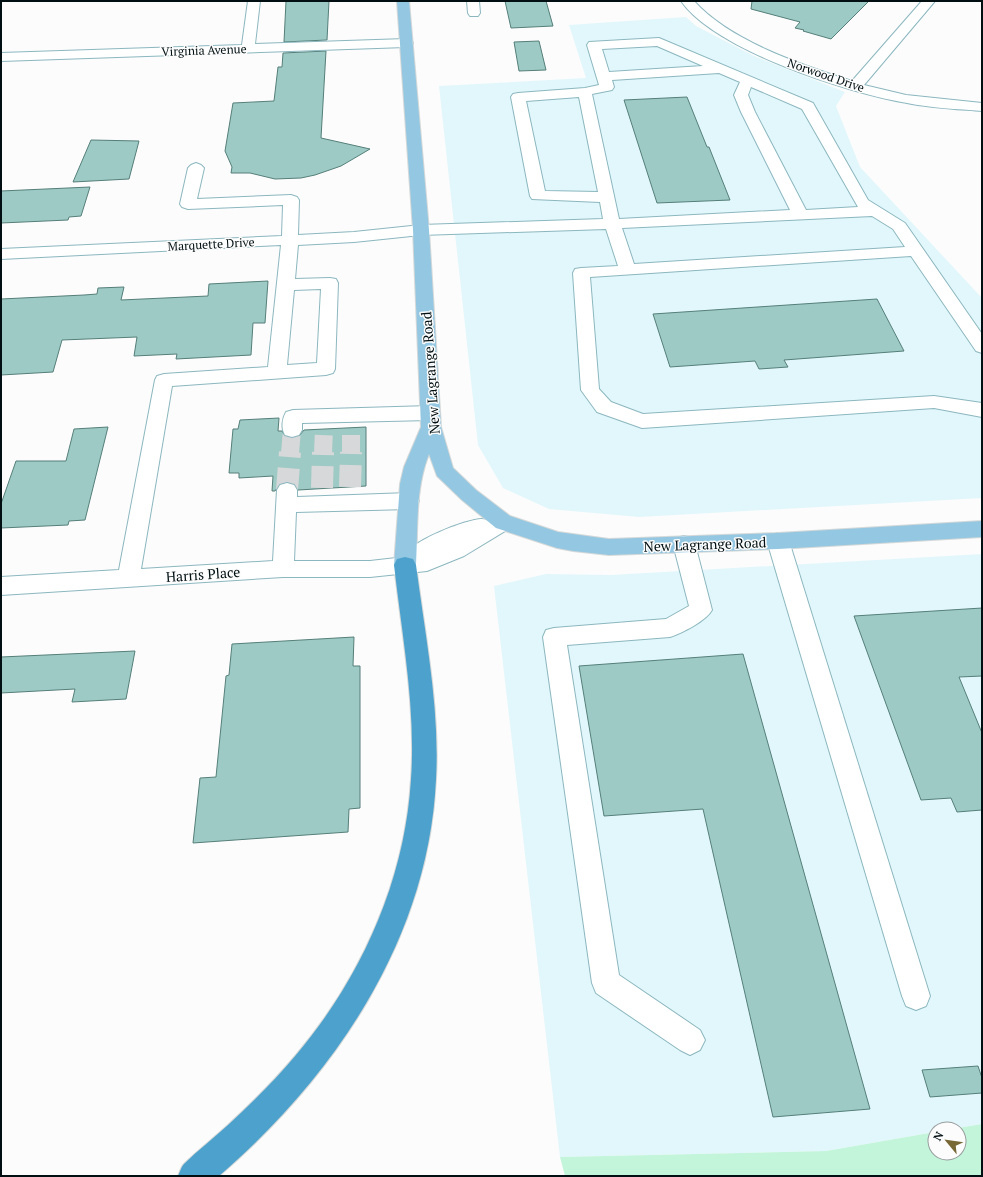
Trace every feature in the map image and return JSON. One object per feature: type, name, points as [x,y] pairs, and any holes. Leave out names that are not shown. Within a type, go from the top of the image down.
[{"type":"highway","points":[[194,1176],[236,1139],[266,1109],[323,1044],[364,981],[398,903],[417,841],[424,779],[424,731],[405,564]]},
{"type":"main road","name":"New Lagrange Road","points":[[403,1],[421,230],[431,420],[444,471],[503,522],[573,544],[609,547],[778,541],[982,529]]},
{"type":"main road","points":[[405,564],[410,484],[414,467],[431,420]]},
{"type":"street","points":[[248,49],[254,1]]},
{"type":"street","name":"Norwood Drive","points":[[687,1],[698,13],[714,26],[744,43],[795,66],[828,78],[907,99],[982,107]]},
{"type":"street","points":[[855,86],[929,1]]},
{"type":"street","points":[[607,197],[538,196],[518,97],[585,92],[607,87],[594,45],[659,42],[808,106],[862,203],[899,226],[982,348]]},
{"type":"street","name":"Virginia Avenue","points":[[1,57],[406,43]]},
{"type":"street","points":[[604,76],[722,68]]},
{"type":"street","points":[[747,80],[741,95],[748,112],[800,214]]},
{"type":"street","points":[[585,92],[612,224],[628,270]]},
{"type":"street","points":[[196,168],[188,204],[291,200],[290,240],[277,372]]},
{"type":"street","name":"Marquette Drive","points":[[1,254],[354,237],[421,230],[612,224],[874,211]]},
{"type":"street","points":[[916,251],[580,273],[590,390],[604,407],[642,421],[934,402],[982,410]]},
{"type":"street","points":[[128,579],[164,380],[326,369],[330,283],[285,285]]},
{"type":"street","points":[[292,430],[293,417],[324,422],[431,420]]},
{"type":"street","points":[[283,569],[287,497],[350,495],[409,501]]},
{"type":"street","name":"Harris Place","points":[[1,586],[283,569],[370,569],[405,564],[427,563],[456,550],[503,522]]},
{"type":"street","points":[[778,541],[916,996]]},
{"type":"street","points":[[684,544],[701,610],[670,628],[554,637],[606,983],[690,1040]]},
{"type":"shaded area","points":[[686,17],[696,26],[754,56],[845,92],[836,106],[860,167],[982,298],[982,498],[639,517],[549,509],[503,488],[478,445],[439,86],[586,78],[569,25]]},
{"type":"shaded area","points":[[982,554],[982,1124],[967,1126],[967,1121],[927,1121],[927,1133],[826,1151],[560,1157],[494,586],[546,574],[611,575]]},
{"type":"green space","points":[[982,1124],[982,1176],[565,1176],[560,1157],[826,1151],[927,1133],[927,1161],[967,1161],[967,1126]]},
{"type":"building","points":[[286,1],[329,1],[327,40],[284,42]]},
{"type":"building","points":[[505,1],[546,1],[553,26],[511,28]]},
{"type":"building","points":[[752,1],[869,1],[831,39],[795,28],[800,22],[751,9]]},
{"type":"building","points":[[539,41],[546,70],[519,71],[514,42]]},
{"type":"building","points":[[326,51],[321,138],[370,149],[341,166],[301,178],[275,179],[250,173],[231,173],[232,167],[225,151],[233,103],[274,101],[278,67],[282,67],[283,53]]},
{"type":"building","points":[[687,97],[730,200],[657,203],[624,100]]},
{"type":"building","points":[[91,140],[139,141],[129,179],[73,182]]},
{"type":"building","points":[[90,187],[81,216],[69,217],[68,220],[1,223],[1,191]]},
{"type":"building","points":[[268,281],[265,323],[253,323],[251,355],[176,359],[177,354],[134,356],[137,337],[62,340],[53,372],[1,375],[1,299],[97,294],[98,288],[124,287],[121,300],[208,296],[209,284]]},
{"type":"building","points":[[877,299],[904,351],[784,360],[788,367],[759,369],[755,361],[670,367],[653,314]]},
{"type":"building","points":[[279,418],[278,431],[282,431],[285,436],[292,438],[299,436],[304,430],[366,427],[366,486],[298,490],[294,484],[287,482],[280,484],[275,491],[272,491],[273,476],[239,478],[239,473],[229,473],[233,429],[238,429],[240,420]]},
{"type":"building","points":[[108,427],[85,520],[69,521],[68,525],[1,528],[1,504],[16,461],[66,461],[74,429]]},
{"type":"building","points":[[982,608],[982,676],[959,677],[982,733],[982,810],[957,812],[951,798],[921,800],[854,616]]},
{"type":"building","points":[[354,637],[353,666],[360,666],[360,808],[349,809],[348,832],[193,843],[200,778],[216,777],[226,676],[229,675],[232,644]]},
{"type":"building","points":[[135,651],[126,699],[72,702],[75,689],[1,693],[1,657]]},
{"type":"building","points":[[743,654],[870,1109],[773,1117],[703,809],[604,816],[579,666]]},
{"type":"building","points":[[978,1066],[982,1078],[982,1093],[930,1097],[922,1070]]},
{"type":"tunnel","points":[[351,428],[351,452]]},
{"type":"tunnel","points":[[323,453],[324,429]]},
{"type":"tunnel","points":[[290,453],[292,430]]},
{"type":"tunnel","points":[[287,490],[290,452]]},
{"type":"tunnel","points":[[322,488],[323,452]]},
{"type":"tunnel","points":[[350,487],[351,452]]}]
